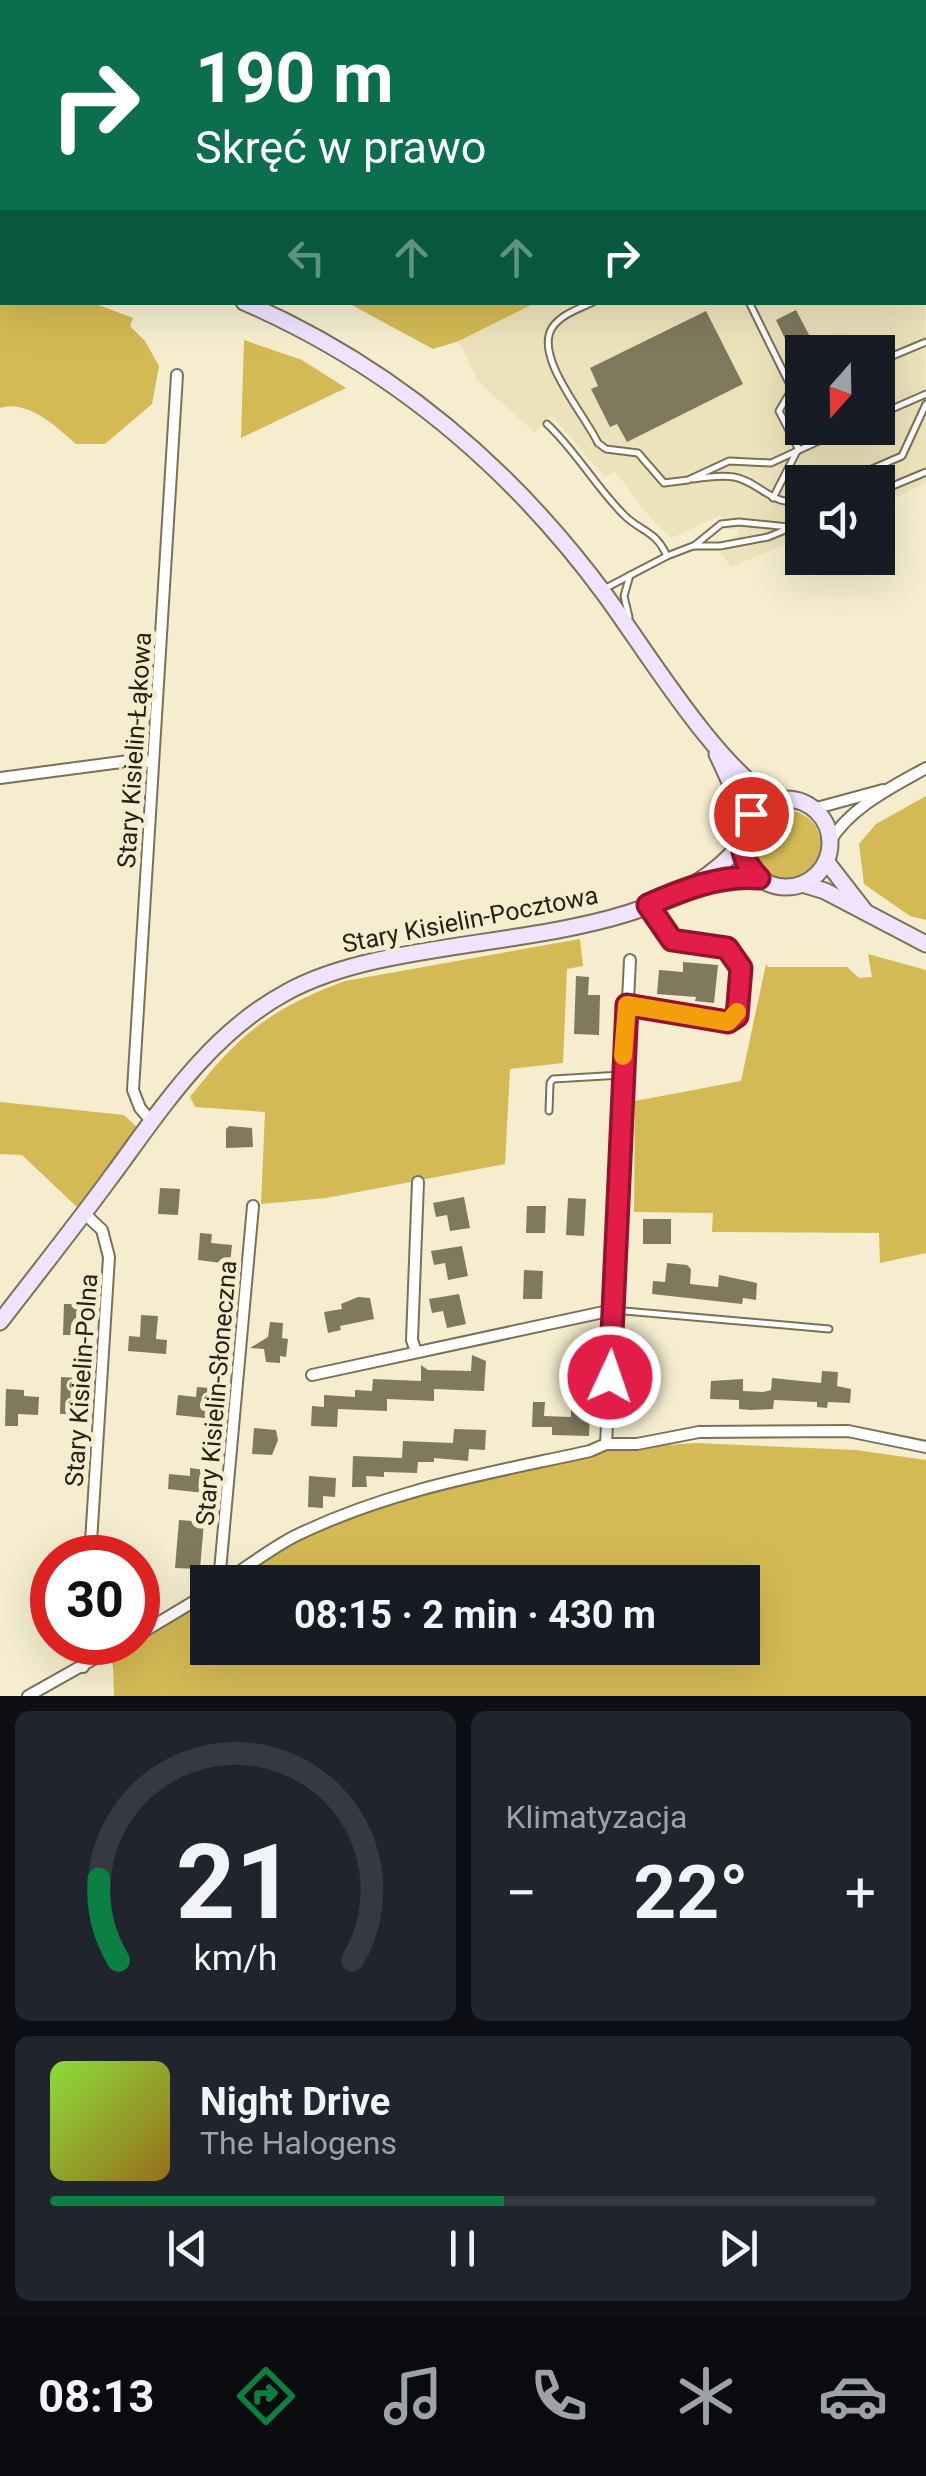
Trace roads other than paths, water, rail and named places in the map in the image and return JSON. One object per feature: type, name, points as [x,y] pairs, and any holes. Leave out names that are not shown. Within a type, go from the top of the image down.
[{"type":"main road","points":[[250,305],[347,356],[446,424],[500,471],[602,590],[708,737],[774,801]]},
{"type":"main road","points":[[708,737],[747,819]]},
{"type":"main road","points":[[774,801],[797,801],[814,809],[825,822],[830,843],[818,874],[802,884],[779,887],[759,878],[750,869],[742,844],[747,819],[762,805],[774,801]]},
{"type":"main road","name":"Stary Kisielin-Pocztowa","points":[[0,1322],[208,1050],[264,1005],[310,980],[362,962],[552,930],[648,905],[682,890],[725,861],[742,844]]},
{"type":"main road","points":[[826,861],[867,913]]},
{"type":"main road","name":"Stary Kisielin-Pocztowa","points":[[682,890],[759,878]]},
{"type":"main road","points":[[802,884],[824,891],[926,944]]},
{"type":"street","name":"Stary Kisielin-Łąkowa","points":[[152,1122],[140,1108],[133,1090],[177,376]]},
{"type":"street","points":[[0,778],[129,760],[153,762]]},
{"type":"street","points":[[830,843],[843,824],[888,788],[926,768]]},
{"type":"street","points":[[814,809],[888,788]]},
{"type":"street","points":[[606,1444],[630,960]]},
{"type":"street","points":[[416,1352],[412,1340],[418,1182]]},
{"type":"street","name":"Stary Kisielin-Słoneczna","points":[[223,1565],[253,1206]]},
{"type":"street","name":"Stary Kisielin-Polna","points":[[84,1213],[102,1230],[109,1258],[91,1535]]},
{"type":"street","points":[[312,1375],[613,1310]]},
{"type":"street","points":[[249,1565],[292,1538],[374,1502],[606,1444],[636,1444],[699,1432],[848,1431],[926,1447]]},
{"type":"street","points":[[160,1621],[190,1604]]},
{"type":"street","points":[[28,1696],[85,1665]]},
{"type":"lane","points":[[587,305],[564,316],[553,326],[547,341],[549,361],[598,443],[606,449],[638,453],[664,483],[737,477],[773,498],[785,500]]},
{"type":"lane","points":[[750,305],[785,375]]},
{"type":"lane","points":[[895,355],[926,342]]},
{"type":"lane","points":[[895,407],[926,394]]},
{"type":"lane","points":[[881,465],[902,456],[926,404]]},
{"type":"lane","points":[[547,424],[568,444],[622,514],[654,535],[667,556]]},
{"type":"lane","points":[[688,480],[729,460],[770,463],[805,445]]},
{"type":"lane","points":[[773,498],[798,448]]},
{"type":"lane","points":[[895,485],[926,472]]},
{"type":"lane","points":[[693,546],[721,524],[785,526]]},
{"type":"lane","points":[[602,590],[693,546],[768,537],[785,530]]},
{"type":"lane","points":[[631,574],[624,596],[637,639]]},
{"type":"lane","points":[[627,1005],[728,1022],[737,1016],[741,964],[727,948],[672,940],[648,905]]},
{"type":"lane","points":[[548,1110],[553,1079],[622,1075]]},
{"type":"lane","points":[[613,1310],[829,1328]]}]
